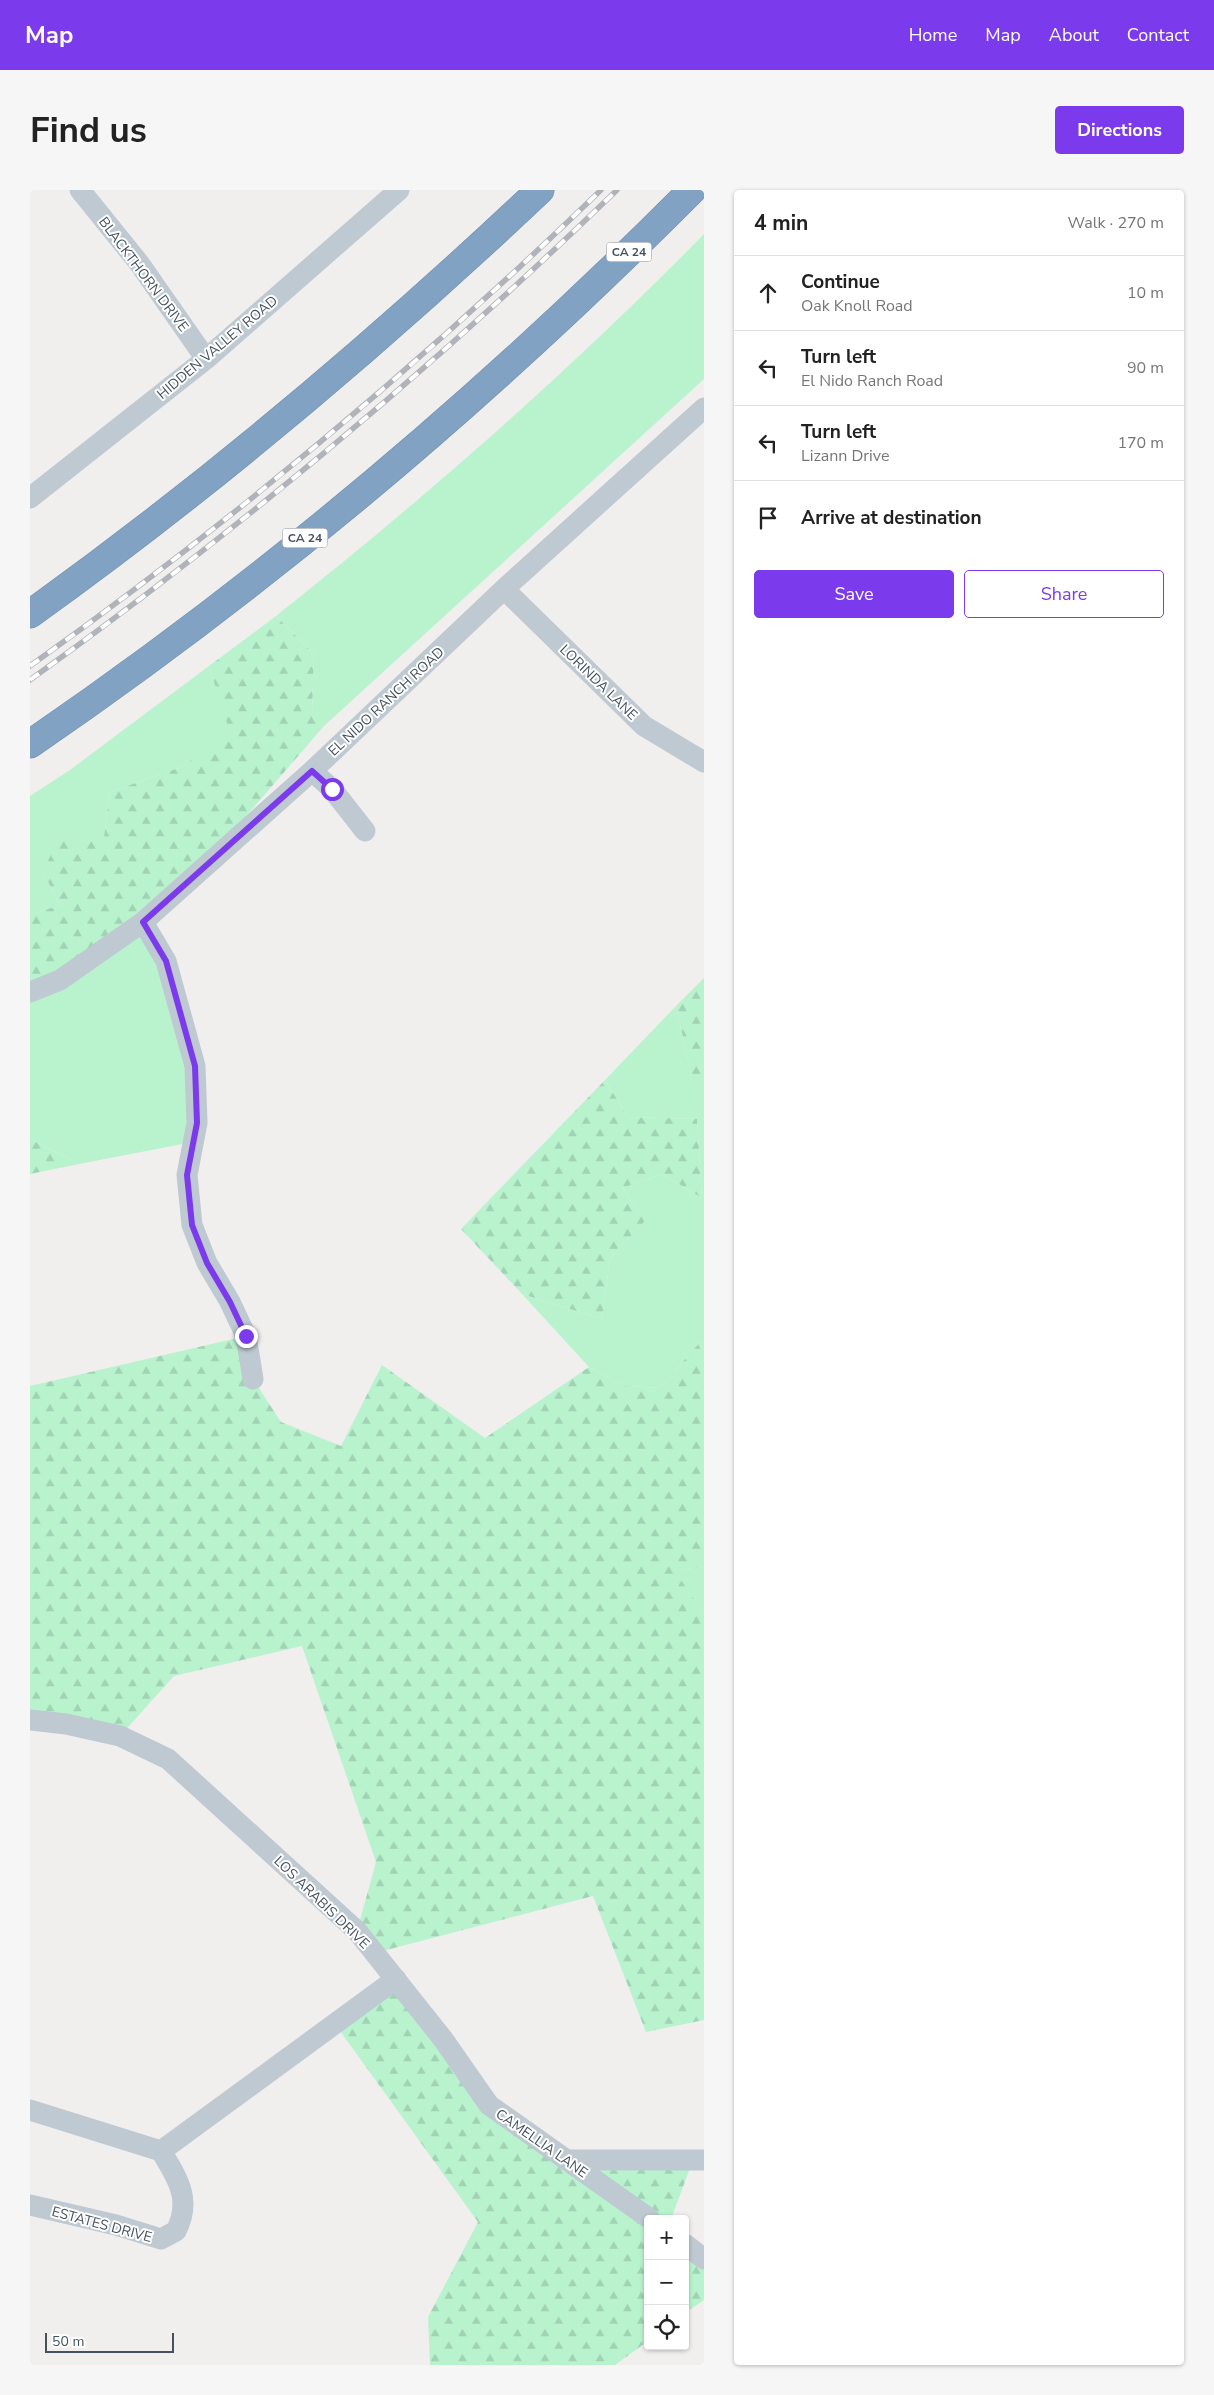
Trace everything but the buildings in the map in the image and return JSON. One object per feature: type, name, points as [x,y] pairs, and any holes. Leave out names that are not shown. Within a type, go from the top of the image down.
[{"type":"highway","points":[[499,228],[530,190]]},
{"type":"highway","points":[[30,614],[156,521],[273,427],[388,330],[540,190]]},
{"type":"highway","name":"CA 24","points":[[30,744],[132,672],[251,581],[397,463],[537,338],[692,190]]},
{"type":"street","name":"BLACKTHORN DRIVE","points":[[80,190],[139,263],[206,359]]},
{"type":"street","name":"HIDDEN VALLEY ROAD","points":[[30,498],[206,359],[400,190]]},
{"type":"street","name":"EL NIDO RANCH ROAD","points":[[30,992],[60,980],[143,922],[312,771],[504,589],[704,408]]},
{"type":"street","name":"LORINDA LANE","points":[[504,589],[644,726],[704,762]]},
{"type":"street","points":[[312,771],[332,789],[365,831]]},
{"type":"street","points":[[143,922],[166,961],[195,1066],[197,1123],[187,1175],[192,1225],[207,1263],[230,1302],[246,1336],[253,1378]]},
{"type":"street","name":"LOS ARABIS DRIVE","points":[[30,1720],[66,1724],[120,1736],[168,1758],[357,1931],[396,1979]]},
{"type":"street","points":[[30,2110],[161,2151],[396,1979]]},
{"type":"street","name":"CAMELLIA LANE","points":[[396,1979],[443,2039],[488,2105],[644,2215]]},
{"type":"street","name":"ESTATES DRIVE","points":[[30,2205],[116,2225],[161,2239],[176,2231],[185,2204],[176,2176],[161,2151]]},
{"type":"street","points":[[566,2160],[704,2160]]},
{"type":"street","points":[[689,2247],[704,2259]]},
{"type":"green space","points":[[704,234],[704,379],[324,726],[312,715],[314,654],[276,616],[496,432],[602,335]]},
{"type":"green space","points":[[276,616],[314,654],[312,714],[324,726],[204,865],[30,992],[30,915],[60,905],[43,872],[57,841],[104,837],[110,792],[184,766],[229,729],[209,666]]},
{"type":"green space","points":[[209,666],[230,729],[184,766],[110,792],[104,837],[43,872],[60,905],[30,915],[30,796],[70,770]]},
{"type":"green space","points":[[143,922],[195,1066],[193,1142],[79,1164],[30,1139],[30,992]]},
{"type":"green space","points":[[704,978],[704,1077],[692,1077],[676,1006]]},
{"type":"green space","points":[[676,1006],[692,1077],[704,1077],[704,1342],[701,1341],[660,1388],[624,1386],[589,1367],[522,1294],[602,1319],[610,1258],[645,1221],[622,1188],[662,1174],[702,1198],[697,1119],[628,1117],[605,1080]]},
{"type":"green space","points":[[605,1080],[628,1117],[697,1119],[702,1198],[662,1174],[622,1188],[645,1221],[610,1258],[602,1319],[522,1294],[461,1229]]},
{"type":"green space","points":[[30,1139],[79,1164],[30,1174]]},
{"type":"green space","points":[[246,1336],[253,1379],[281,1422],[341,1446],[382,1365],[485,1438],[589,1367],[624,1386],[660,1388],[701,1341],[704,1342],[704,1566],[675,1571],[704,1614],[704,2020],[646,2032],[593,1896],[375,1953],[357,1931],[376,1862],[302,1646],[174,1676],[120,1736],[30,1720],[30,1386]]},
{"type":"green space","points":[[704,1566],[704,1614],[674,1571]]},
{"type":"green space","points":[[396,1979],[489,2105],[566,2160],[696,2152],[672,2215],[644,2215],[644,2344],[615,2365],[430,2365],[428,2317],[478,2222],[335,2024]]},
{"type":"green space","points":[[689,2247],[704,2259],[704,2300],[689,2310]]},
{"type":"railway","points":[[30,666],[179,555],[324,439],[465,317],[601,190]]},
{"type":"railway","points":[[30,680],[184,566],[332,446],[477,321],[617,190]]},
{"type":"route","points":[[246,1336],[230,1302],[207,1263],[192,1225],[187,1175],[197,1123],[195,1066],[166,961],[143,922],[312,771],[332,789]]}]
